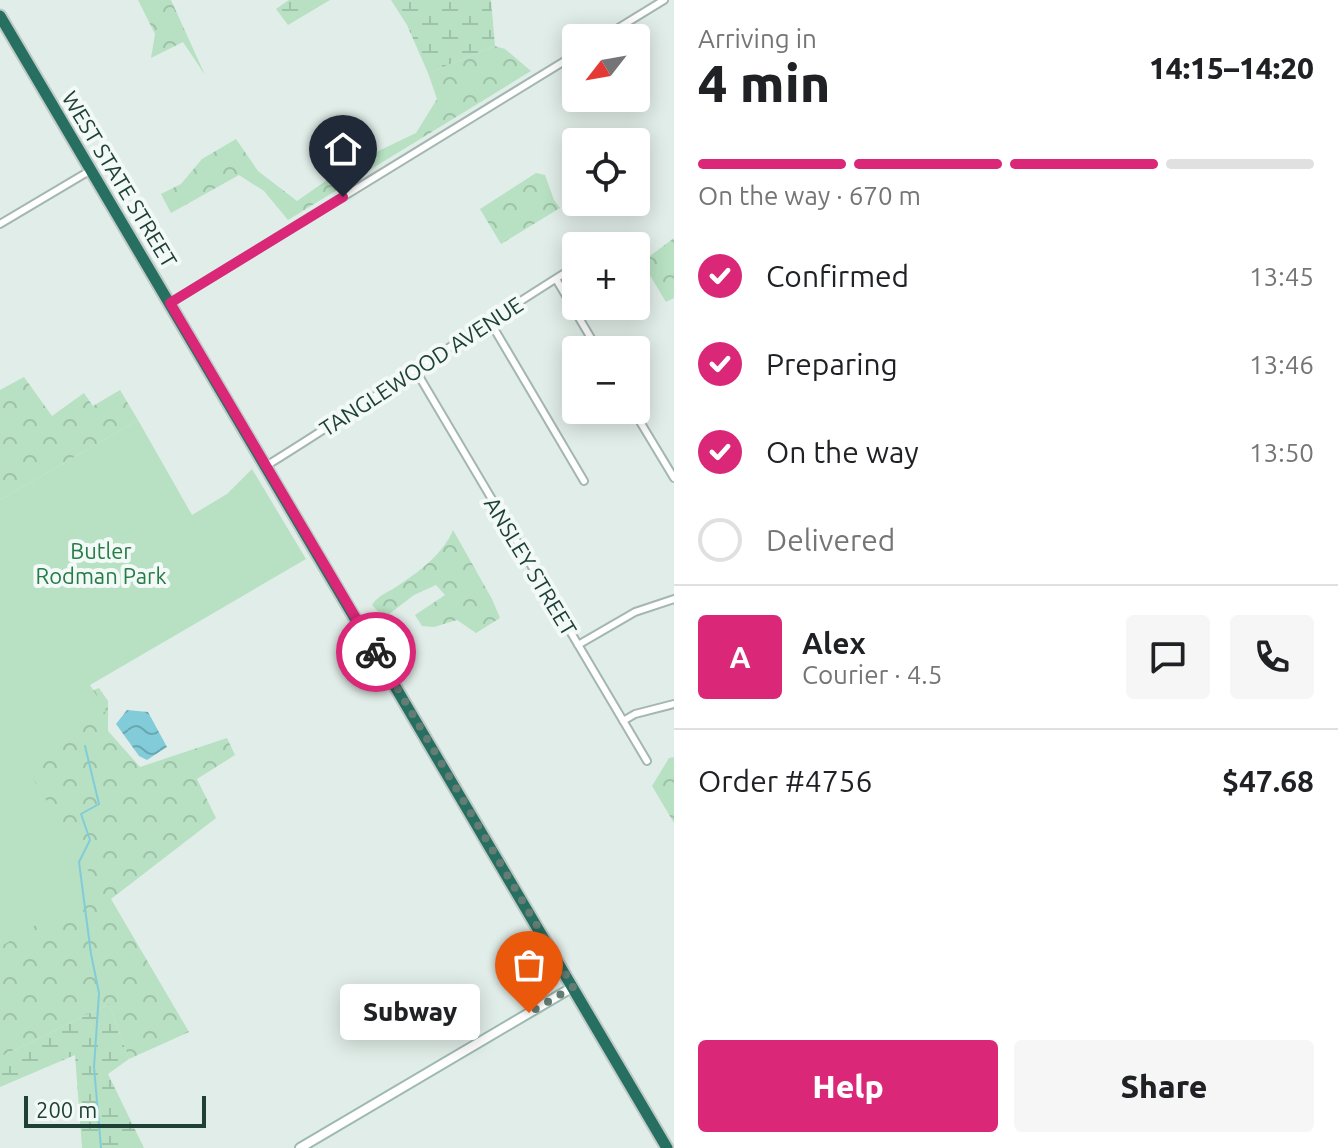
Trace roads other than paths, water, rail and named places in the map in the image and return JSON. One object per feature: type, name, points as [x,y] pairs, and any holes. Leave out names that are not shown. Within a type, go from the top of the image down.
[{"type":"highway","name":"WEST STATE STREET","points":[[0,16],[667,1148]]},
{"type":"street","points":[[625,24],[664,0]]},
{"type":"street","points":[[170,303],[562,63]]},
{"type":"street","points":[[0,224],[91,170]]},
{"type":"street","name":"TANGLEWOOD AVENUE","points":[[266,466],[562,275]]},
{"type":"street","points":[[556,279],[590,336]]},
{"type":"street","points":[[489,320],[584,481]]},
{"type":"street","name":"ANSLEY STREET","points":[[416,371],[647,761]]},
{"type":"street","points":[[641,424],[674,478]]},
{"type":"street","points":[[578,645],[635,612],[674,599]]},
{"type":"street","points":[[623,721],[635,714],[674,704]]},
{"type":"street","points":[[300,1148],[573,987]]},
{"type":"water","points":[[127,710],[148,712],[167,747],[147,760],[139,756],[116,724]]},
{"type":"waterway","points":[[85,746],[99,804],[81,814],[90,840],[79,862],[99,993],[94,1067],[101,1148]]},
{"type":"place","name":"Subway","points":[[529,1013]]},
{"type":"park label","name":"Butler Rodman Park","points":[[101,562]]}]
